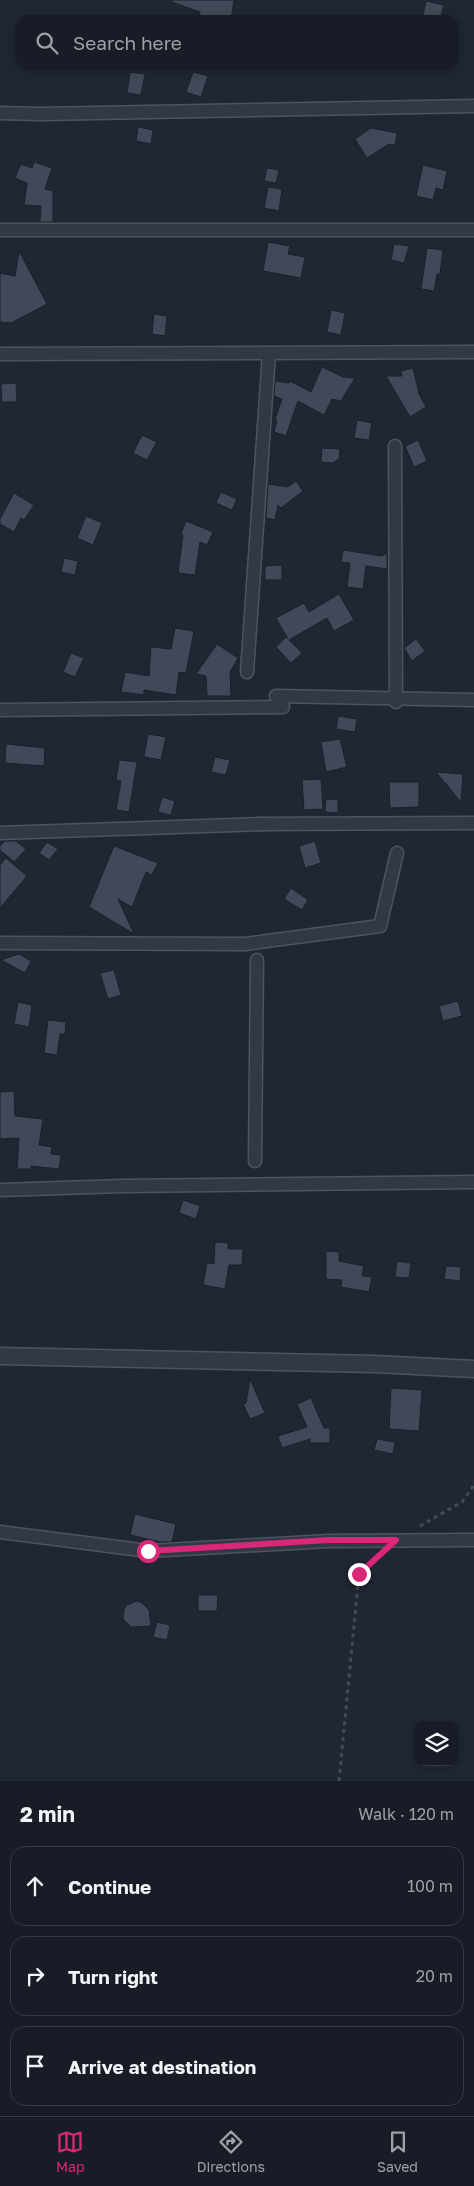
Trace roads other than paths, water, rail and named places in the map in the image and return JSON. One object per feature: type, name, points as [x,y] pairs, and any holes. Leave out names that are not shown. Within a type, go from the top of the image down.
[{"type":"street","points":[[0,113],[474,106]]},
{"type":"street","points":[[0,230],[474,230]]},
{"type":"street","points":[[0,354],[474,352]]},
{"type":"street","points":[[247,672],[269,353]]},
{"type":"street","points":[[396,446],[396,702]]},
{"type":"street","points":[[0,710],[279,701],[474,700]]},
{"type":"street","points":[[248,824],[474,823]]},
{"type":"street","points":[[0,833],[264,824]]},
{"type":"street","points":[[0,943],[245,944],[380,926],[397,853]]},
{"type":"street","points":[[255,1161],[257,960]]},
{"type":"street","points":[[0,1190],[122,1186],[474,1182]]},
{"type":"street","points":[[0,1356],[375,1364],[474,1369]]},
{"type":"street","points":[[0,1532],[148,1551],[329,1540],[474,1540]]}]
